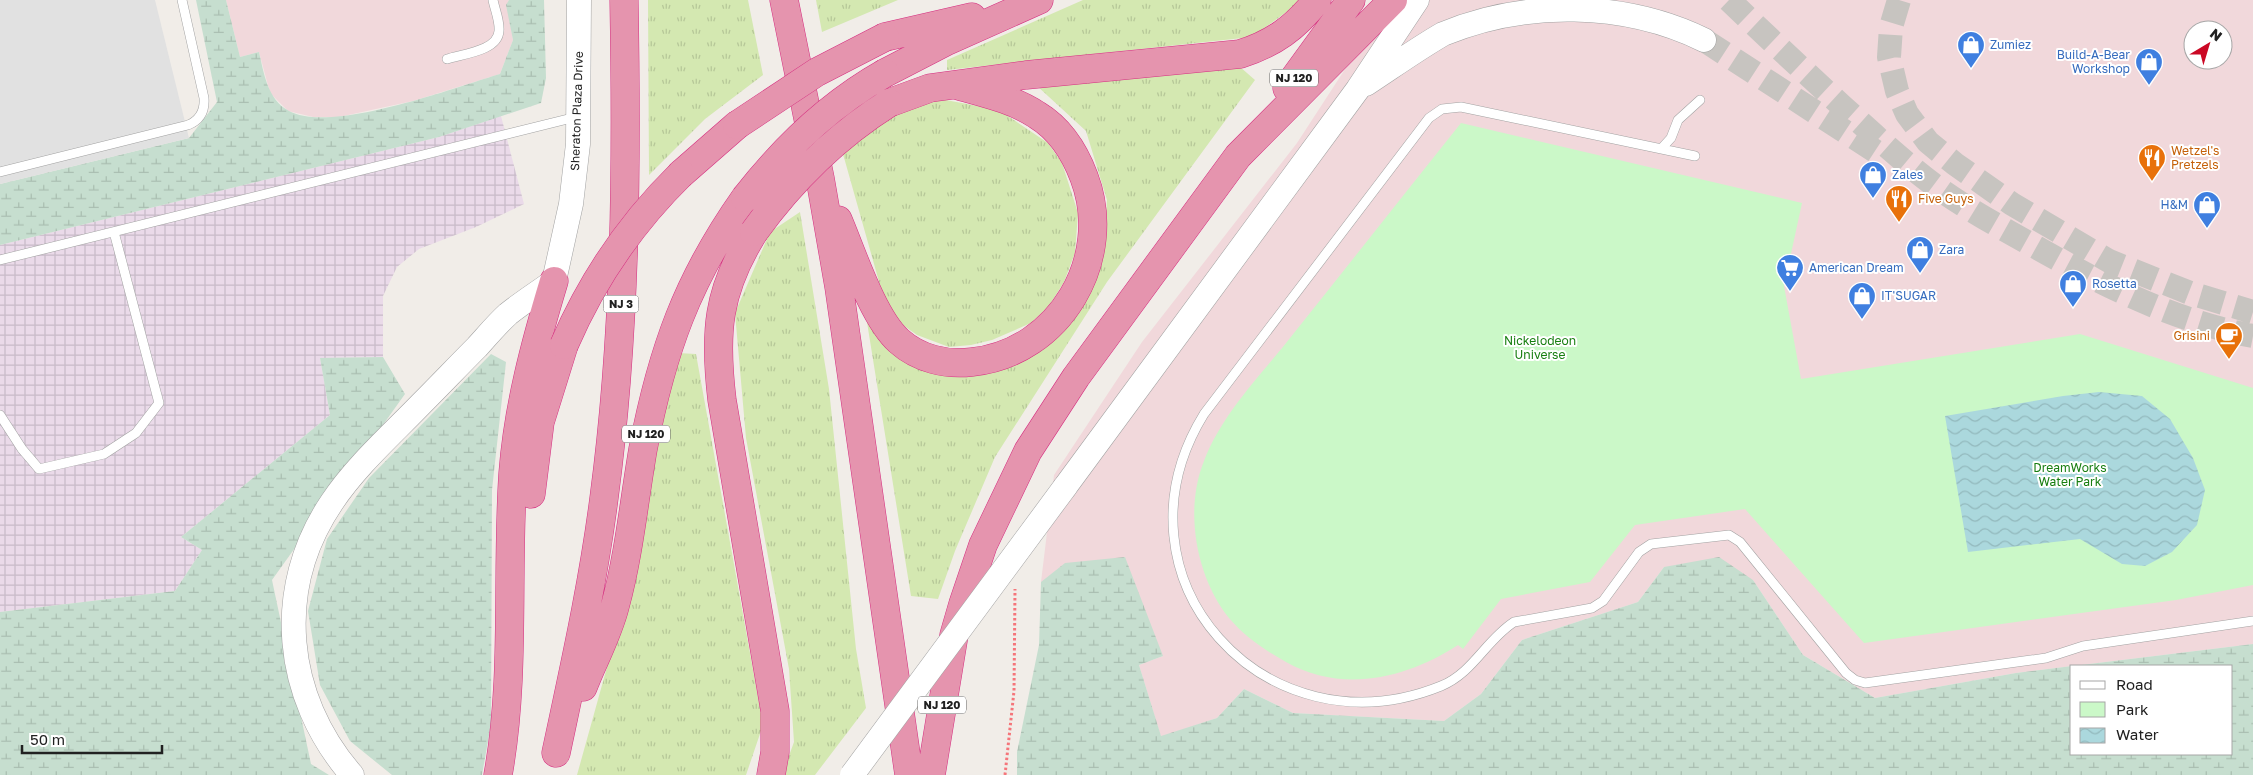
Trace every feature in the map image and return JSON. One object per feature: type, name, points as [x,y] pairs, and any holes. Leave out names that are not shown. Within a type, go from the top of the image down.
[{"type":"highway","name":"NJ 3","points":[[553,764],[594,566],[604,499],[614,402],[624,218],[624,0]]},
{"type":"highway","points":[[784,0],[820,178],[864,456],[909,775]]},
{"type":"highway","points":[[771,775],[775,752],[775,711],[722,400],[718,358],[719,320],[722,303],[733,272],[754,232],[779,199],[826,150],[889,102],[930,88],[1026,75],[1240,54],[1264,46],[1286,33],[1317,0]]},
{"type":"highway","name":"NJ 120","points":[[930,775],[954,635],[982,545],[1016,474],[1059,401],[1351,0]]},
{"type":"highway","points":[[1238,156],[1392,0]]},
{"type":"highway","name":"NJ 120","points":[[553,764],[615,607],[651,410],[671,338],[700,267],[745,198],[788,149],[817,121],[853,92],[885,72],[945,42],[1035,2]]},
{"type":"highway","points":[[510,775],[525,682],[530,501],[534,461],[545,403],[564,345],[591,289],[613,253],[638,220],[681,174],[737,125],[817,72],[885,37],[1035,2]]},
{"type":"highway","points":[[820,178],[875,307],[882,320],[899,341],[921,356],[949,363],[962,363],[999,356],[1031,340],[1053,323],[1064,311],[1074,297],[1087,268],[1094,235],[1093,216],[1086,182],[1072,151],[1040,116],[1018,105],[956,85]]},
{"type":"highway","points":[[498,775],[506,706],[512,496],[516,447],[531,362],[554,281]]},
{"type":"street","name":"Sheraton Plaza Drive","points":[[554,281],[571,204],[579,116],[579,0]]},
{"type":"street","points":[[852,775],[1358,89],[1417,0]]},
{"type":"street","points":[[1358,89],[1443,34],[1476,20],[1515,10],[1577,6],[1618,10],[1661,22],[1704,40]]},
{"type":"street","points":[[352,775],[340,761],[317,725],[302,688],[295,652],[293,615],[296,595],[312,536],[332,502],[377,451],[507,315],[554,281]]},
{"type":"lane","points":[[0,172],[188,125],[199,118],[203,112],[204,98],[182,0]]},
{"type":"lane","points":[[447,59],[486,48],[495,42],[499,31],[493,0]]},
{"type":"lane","points":[[1661,149],[1671,138],[1678,120],[1700,100]]},
{"type":"lane","points":[[1695,156],[1461,107],[1442,109],[1429,118],[1204,414],[1181,460],[1176,478],[1173,512],[1173,532],[1179,568],[1192,600],[1225,646],[1254,670],[1275,681],[1313,696],[1363,702],[1412,695],[1442,686],[1470,668],[1505,628],[1514,622],[1592,608],[1603,601],[1639,552],[1651,544],[1729,535],[1740,542],[1846,673],[1855,680],[1865,683],[2046,658],[2083,646],[2253,621]]},
{"type":"lane","points":[[0,260],[579,116]]},
{"type":"lane","points":[[0,415],[22,449],[39,470],[104,454],[136,433],[159,403],[114,232]]},
{"type":"path","points":[[1005,775],[1014,691],[1015,581]]},
{"type":"shaded area","points":[[0,0],[155,0],[189,138],[0,184]]},
{"type":"shaded area","points":[[226,0],[509,0],[507,5],[513,40],[500,74],[413,101],[339,117],[313,117],[288,111],[270,93],[259,52],[240,57]]},
{"type":"shaded area","name":"American Dream","points":[[1390,0],[2253,0],[2253,644],[2070,665],[1875,698],[1803,655],[1753,580],[1664,567],[1638,602],[1522,640],[1481,694],[1444,721],[1293,713],[1244,689],[1217,718],[1161,737],[1139,665],[1163,656],[1041,582],[1054,475],[1142,342],[1297,143]]},
{"type":"shaded area","points":[[501,116],[524,204],[476,227],[419,249],[397,267],[383,296],[383,357],[320,358],[330,415],[181,537],[202,550],[175,591],[0,612],[0,245],[439,137]]},
{"type":"green space","points":[[196,0],[226,0],[240,57],[259,52],[271,93],[282,106],[289,111],[308,117],[333,117],[393,106],[500,74],[513,40],[506,5],[509,0],[544,0],[546,78],[541,103],[439,137],[0,245],[0,184],[189,138],[217,102]]},
{"type":"green space","points":[[648,0],[748,0],[763,75],[705,119],[649,175]]},
{"type":"green space","points":[[816,0],[898,0],[822,32]]},
{"type":"green space","points":[[1083,0],[1300,0],[1252,37],[947,70],[947,60]]},
{"type":"green space","points":[[1239,66],[1255,80],[1107,282],[995,457],[955,551],[938,599],[911,596],[866,316],[942,374],[977,376],[1020,362],[1063,324],[1104,248],[1107,200],[1086,131],[1036,85]]},
{"type":"green space","points":[[935,98],[999,110],[1048,143],[1062,163],[1078,213],[1075,253],[1064,282],[1049,306],[1031,323],[992,340],[971,345],[949,347],[917,335],[903,325],[885,303],[843,154],[898,110]]},
{"type":"green space","name":"Nickelodeon Universe","points":[[1461,123],[1802,203],[1784,286],[1801,379],[2080,334],[2253,388],[2253,585],[2176,600],[1864,643],[1745,509],[1635,525],[1590,582],[1501,599],[1463,649],[1458,645],[1439,657],[1418,666],[1374,678],[1352,679],[1329,677],[1307,672],[1286,662],[1256,643],[1235,625],[1208,583],[1201,563],[1194,521],[1198,480],[1204,461],[1221,426],[1244,394]]},
{"type":"green space","points":[[800,212],[829,389],[856,649],[866,708],[815,775],[782,775],[794,742],[789,669],[746,438],[735,313],[770,232]]},
{"type":"green space","points":[[678,353],[696,354],[763,725],[746,775],[577,775],[619,624]]},
{"type":"green space","points":[[491,354],[506,362],[492,490],[491,724],[482,775],[392,775],[350,741],[320,685],[308,611],[327,539],[369,478]]},
{"type":"green space","points":[[383,357],[405,394],[272,580],[311,764],[329,775],[0,775],[0,612],[175,591],[202,550],[181,537],[330,415],[320,358]]},
{"type":"green space","points":[[1125,557],[1163,656],[1139,665],[1161,736],[1217,718],[1244,689],[1293,713],[1444,721],[1481,694],[1522,640],[1638,602],[1664,567],[1719,557],[1753,580],[1803,655],[1875,698],[2016,673],[2070,666],[2070,755],[2233,755],[2233,665],[2081,665],[2253,644],[2253,775],[1017,775],[1017,752],[1039,645],[1041,582],[1065,563]]},
{"type":"water","points":[[2099,392],[2142,396],[2170,419],[2193,458],[2205,490],[2197,525],[2172,552],[2145,566],[2122,564],[2080,539],[1968,552],[1945,416],[2063,396]]},
{"type":"tunnel","points":[[1729,0],[1887,147],[1958,202],[2113,288],[2195,321],[2253,336]]},
{"type":"tunnel","points":[[1899,0],[1891,27],[1889,57],[1897,91],[1907,114],[1928,142],[1955,164],[2012,204],[2109,261],[2190,293],[2253,312]]},
{"type":"tunnel","points":[[1704,40],[1875,151]]},
{"type":"place","name":"Zumiez","points":[[1971,69]]},
{"type":"place","name":"Build-A-Bear Workshop","points":[[2149,86]]},
{"type":"place","name":"Wetzel's Pretzels","points":[[2152,182]]},
{"type":"place","name":"Zales","points":[[1873,199]]},
{"type":"place","name":"Five Guys","points":[[1899,223]]},
{"type":"place","name":"H&M","points":[[2207,229]]},
{"type":"place","name":"Zara","points":[[1920,274]]},
{"type":"place","name":"American Dream","points":[[1790,292]]},
{"type":"place","name":"Rosetta","points":[[2073,308]]},
{"type":"place","name":"IT'SUGAR","points":[[1862,320]]},
{"type":"place","name":"Grisini","points":[[2229,360]]},
{"type":"park label","name":"DreamWorks Water Park","points":[[2070,475]]}]
